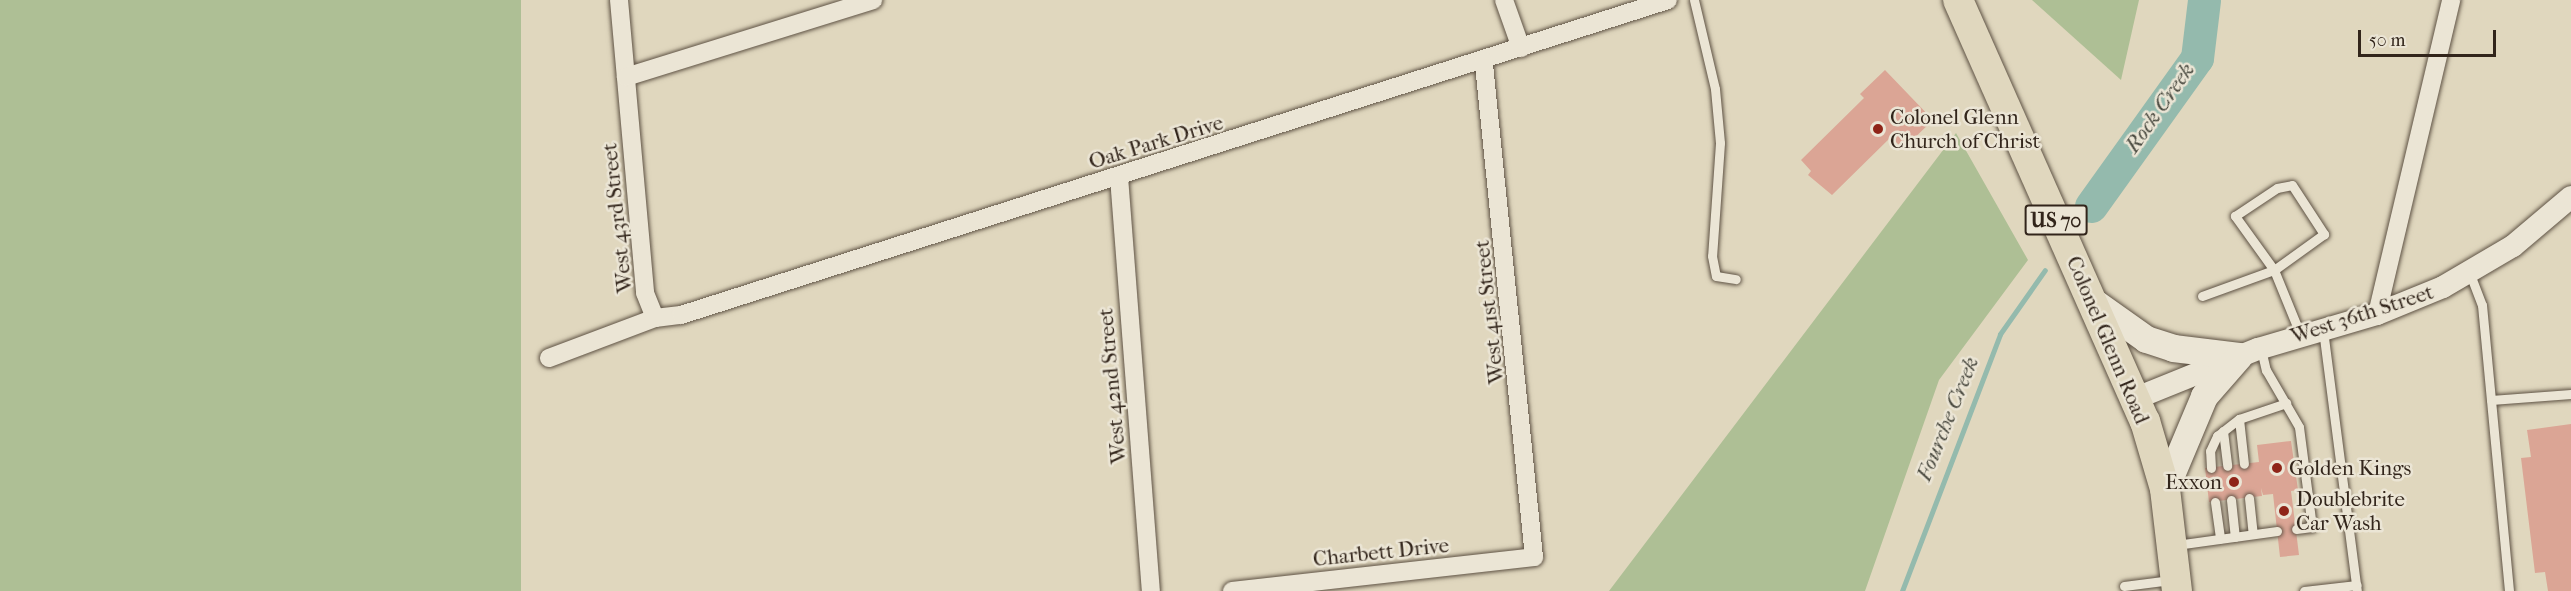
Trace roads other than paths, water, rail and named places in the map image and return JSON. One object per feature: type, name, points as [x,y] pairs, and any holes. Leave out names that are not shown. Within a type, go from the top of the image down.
[{"type":"main road","name":"Colonel Glenn Road","points":[[1958,0],[2134,399],[2165,489],[2174,545],[2177,585]]},
{"type":"main road","points":[[2091,300],[2146,339],[2173,348],[2250,352]]},
{"type":"main road","points":[[2165,489],[2204,396],[2250,352]]},
{"type":"street","name":"West 43rd Street","points":[[549,358],[655,318],[645,293],[619,0]]},
{"type":"street","points":[[626,77],[873,0]]},
{"type":"street","points":[[1504,0],[1521,48]]},
{"type":"street","name":"Oak Park Drive","points":[[655,318],[681,315],[1484,62],[1668,0]]},
{"type":"street","points":[[2377,314],[2451,0]]},
{"type":"street","name":"West 41st Street","points":[[1484,62],[1534,557]]},
{"type":"street","name":"West 42nd Street","points":[[1119,177],[1152,591]]},
{"type":"street","name":"West 36th Street","points":[[2134,399],[2250,352],[2377,314],[2470,274],[2571,197]]},
{"type":"street","name":"Charbett Drive","points":[[1232,591],[1534,557]]},
{"type":"lane","points":[[1695,0],[1715,89],[1720,143],[1712,256],[1716,276],[1736,279]]},
{"type":"lane","points":[[2202,296],[2274,270],[2324,234],[2292,185],[2277,188],[2235,216],[2274,270],[2301,336]]},
{"type":"lane","points":[[2470,274],[2482,305],[2509,591]]},
{"type":"lane","points":[[2304,591],[2357,588],[2323,330]]},
{"type":"lane","points":[[2250,352],[2266,370],[2299,427],[2312,527],[2296,529]]},
{"type":"lane","points":[[2491,400],[2571,394]]},
{"type":"lane","points":[[2211,468],[2210,451],[2223,431],[2239,419],[2286,403]]},
{"type":"lane","points":[[2239,419],[2244,464]]},
{"type":"lane","points":[[2223,431],[2227,466]]},
{"type":"lane","points":[[2248,498],[2253,534]]},
{"type":"lane","points":[[2230,500],[2235,537]]},
{"type":"lane","points":[[2215,501],[2220,539]]},
{"type":"lane","points":[[2174,545],[2277,531]]},
{"type":"lane","points":[[2124,586],[2177,585]]},
{"type":"waterway","name":"Rock Creek","points":[[2091,206],[2197,58],[2204,0]]},
{"type":"waterway","name":"Fourche Creek","points":[[1902,591],[2000,334],[2045,270]]},
{"type":"place","name":"Colonel Glenn Church of Christ","points":[[1878,129]]},
{"type":"place","name":"Golden Kings","points":[[2277,468]]},
{"type":"place","name":"Exxon","points":[[2234,482]]},
{"type":"place","name":"Doublebrite Car Wash","points":[[2284,511]]}]
